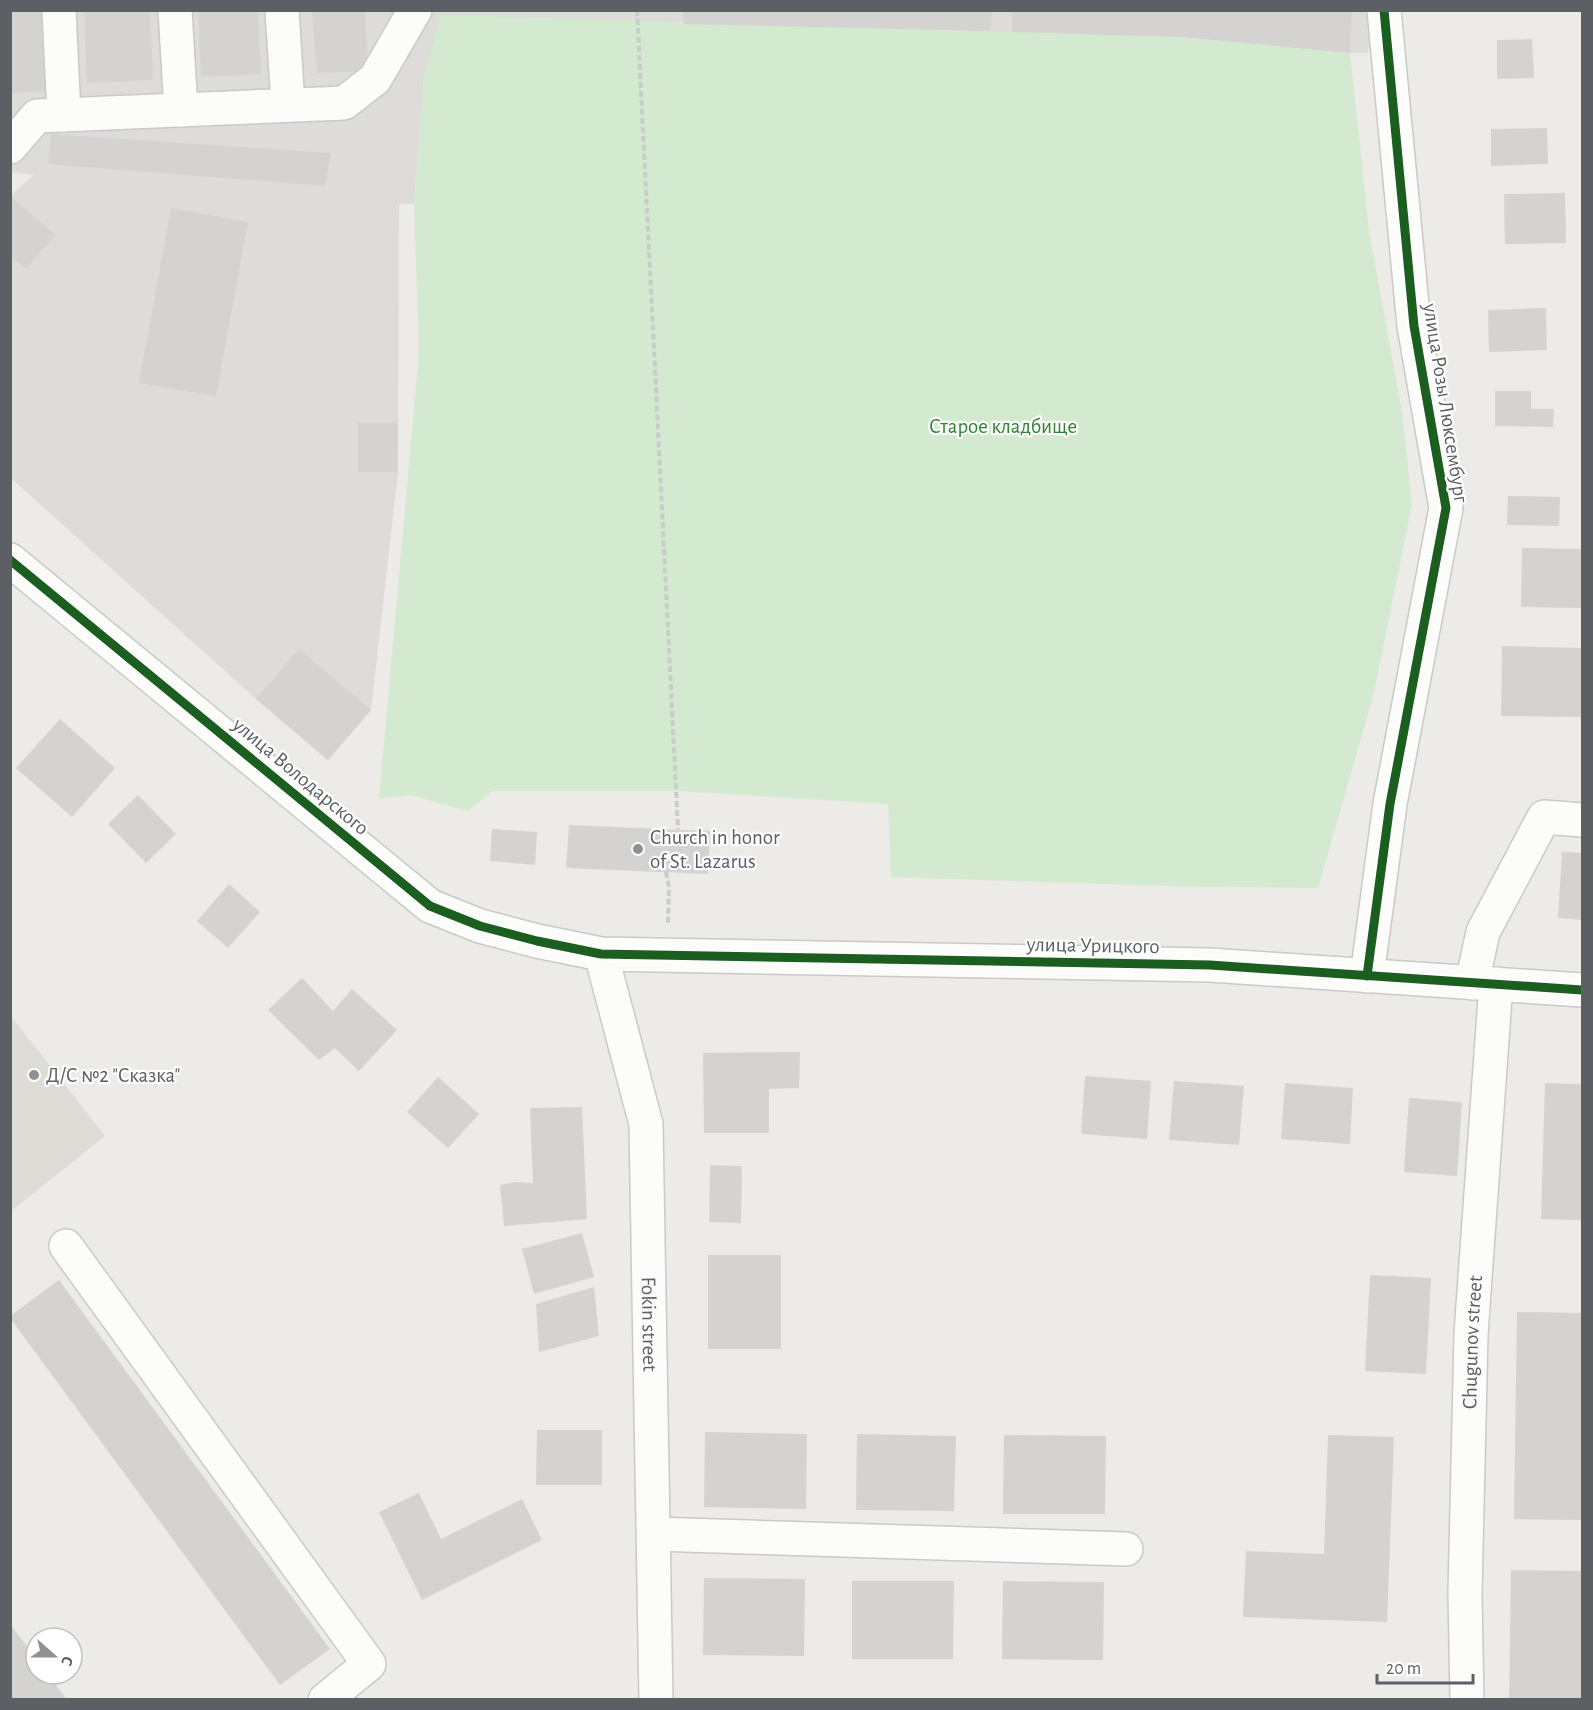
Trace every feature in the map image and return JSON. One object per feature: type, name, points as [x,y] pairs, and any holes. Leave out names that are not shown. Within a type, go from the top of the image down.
[{"type":"street","points":[[59,10],[64,115]]},
{"type":"street","points":[[175,10],[181,110]]},
{"type":"street","points":[[282,10],[288,105]]},
{"type":"street","points":[[390,10],[393,48]]},
{"type":"street","points":[[10,147],[37,116],[344,103],[375,80],[415,10]]},
{"type":"street","name":"улица Розы Люксембург","points":[[1367,976],[1390,804],[1446,508],[1414,326],[1384,10]]},
{"type":"street","name":"улица Володарского","points":[[10,560],[430,906],[480,926],[601,954]]},
{"type":"street","name":"Chugunov street","points":[[1467,1700],[1465,1594],[1471,1334],[1484,984],[1483,932],[1544,817],[1582,820]]},
{"type":"street","name":"улица Урицкого","points":[[601,954],[1210,965],[1582,990]]},
{"type":"street","name":"Fokin street","points":[[601,954],[645,1124],[656,1700]]},
{"type":"street","points":[[66,1246],[369,1664],[325,1700]]},
{"type":"street","points":[[654,1534],[1126,1549]]},
{"type":"path","points":[[637,10],[678,829]]},
{"type":"path","points":[[666,872],[669,887],[667,955]]},
{"type":"shaded area","points":[[11,11],[1374,11],[1368,53],[1181,37],[424,75],[414,204],[399,204],[398,472],[371,710],[328,760],[256,699],[11,478],[11,195],[34,175],[11,172]]},
{"type":"shaded area","name":"Д/С №2 \"Сказка\"","points":[[10,1015],[105,1136],[11,1211],[10,1211]]},
{"type":"green space","name":"Старое кладбище","points":[[441,15],[1181,37],[1350,53],[1369,231],[1402,412],[1412,504],[1374,693],[1318,888],[1164,886],[891,877],[888,804],[677,791],[492,791],[468,811],[410,795],[379,799],[419,353],[414,204],[424,75]]},
{"type":"building","points":[[10,10],[41,10],[46,91],[10,93]]},
{"type":"building","points":[[84,10],[150,10],[153,80],[87,83]]},
{"type":"building","points":[[198,10],[258,10],[261,74],[201,77]]},
{"type":"building","points":[[312,10],[365,10],[368,71],[317,73]]},
{"type":"building","points":[[683,10],[992,10],[990,31],[684,24]]},
{"type":"building","points":[[1012,10],[1352,10],[1350,53],[1181,37],[1012,32]]},
{"type":"building","points":[[1532,39],[1534,78],[1497,79],[1497,40]]},
{"type":"building","points":[[1547,128],[1548,164],[1491,166],[1491,129]]},
{"type":"building","points":[[51,134],[331,153],[325,186],[48,164]]},
{"type":"building","points":[[1565,193],[1566,243],[1505,244],[1504,194]]},
{"type":"building","points":[[10,196],[55,235],[26,269],[10,256]]},
{"type":"building","points":[[171,208],[248,222],[216,396],[139,383]]},
{"type":"building","points":[[1546,308],[1547,350],[1489,352],[1488,310]]},
{"type":"building","points":[[1495,391],[1531,391],[1531,409],[1554,409],[1553,427],[1495,426]]},
{"type":"building","points":[[358,423],[398,423],[398,472],[358,472]]},
{"type":"building","points":[[1508,496],[1560,497],[1559,526],[1507,525]]},
{"type":"building","points":[[1522,548],[1582,549],[1581,608],[1521,607]]},
{"type":"building","points":[[1502,646],[1582,648],[1582,717],[1501,716]]},
{"type":"building","points":[[299,649],[371,710],[328,760],[256,699]]},
{"type":"building","points":[[60,719],[115,768],[72,817],[16,768]]},
{"type":"building","points":[[138,795],[176,834],[146,863],[108,824]]},
{"type":"building","name":"Church in honor of St. Lazarus","points":[[569,825],[710,831],[708,874],[566,868]]},
{"type":"building","points":[[492,829],[537,832],[535,865],[490,861]]},
{"type":"building","points":[[1562,852],[1582,853],[1582,920],[1558,918]]},
{"type":"building","points":[[229,884],[260,912],[228,948],[197,921]]},
{"type":"building","points":[[302,978],[333,1011],[352,989],[397,1030],[359,1071],[335,1048],[319,1060],[268,1010]]},
{"type":"building","points":[[800,1052],[799,1088],[769,1089],[769,1133],[704,1133],[703,1053]]},
{"type":"building","points":[[1085,1076],[1151,1081],[1147,1139],[1081,1134]]},
{"type":"building","points":[[438,1077],[479,1114],[448,1148],[407,1112]]},
{"type":"building","points":[[1174,1081],[1244,1086],[1239,1145],[1169,1140]]},
{"type":"building","points":[[1285,1083],[1353,1088],[1350,1144],[1281,1139]]},
{"type":"building","points":[[1545,1083],[1582,1084],[1582,1220],[1541,1219]]},
{"type":"building","points":[[1409,1098],[1462,1102],[1457,1176],[1404,1172]]},
{"type":"building","points":[[582,1107],[587,1219],[504,1226],[500,1185],[515,1182],[533,1183],[530,1108]]},
{"type":"building","points":[[710,1165],[742,1166],[741,1223],[709,1222]]},
{"type":"building","points":[[582,1233],[594,1277],[534,1294],[522,1249]]},
{"type":"building","points":[[708,1255],[781,1255],[781,1349],[708,1349]]},
{"type":"building","points":[[1370,1275],[1431,1278],[1426,1374],[1365,1371]]},
{"type":"building","points":[[59,1280],[330,1649],[280,1685],[10,1318]]},
{"type":"building","points":[[594,1287],[599,1336],[539,1352],[536,1304]]},
{"type":"building","points":[[1517,1312],[1582,1313],[1582,1520],[1514,1519]]},
{"type":"building","points":[[537,1430],[602,1430],[602,1485],[536,1485]]},
{"type":"building","points":[[705,1432],[807,1434],[806,1509],[704,1507]]},
{"type":"building","points":[[857,1434],[956,1436],[954,1511],[856,1510]]},
{"type":"building","points":[[1004,1435],[1106,1436],[1105,1514],[1003,1514]]},
{"type":"building","points":[[1328,1435],[1394,1437],[1387,1622],[1243,1617],[1246,1551],[1324,1554]]},
{"type":"building","points":[[419,1493],[441,1539],[522,1499],[542,1540],[422,1600],[379,1512]]},
{"type":"building","points":[[1511,1570],[1582,1571],[1581,1700],[1509,1700]]},
{"type":"building","points":[[704,1578],[805,1579],[804,1656],[703,1655]]},
{"type":"building","points":[[852,1581],[954,1581],[953,1659],[852,1659]]},
{"type":"building","points":[[1003,1581],[1104,1582],[1103,1660],[1002,1659]]},
{"type":"building","points":[[10,1624],[24,1642],[24,1686],[57,1686],[67,1700],[10,1700]]},
{"type":"cycle path","points":[[1367,976],[1390,804],[1446,508],[1414,326],[1384,10]]},
{"type":"cycle path","points":[[10,560],[430,906],[480,926],[601,954],[1210,965],[1582,990]]},
{"type":"place","name":"Church in honor of St. Lazarus","points":[[638,849]]},
{"type":"place","name":"Д/С №2 \"Сказка\"","points":[[34,1075]]}]
